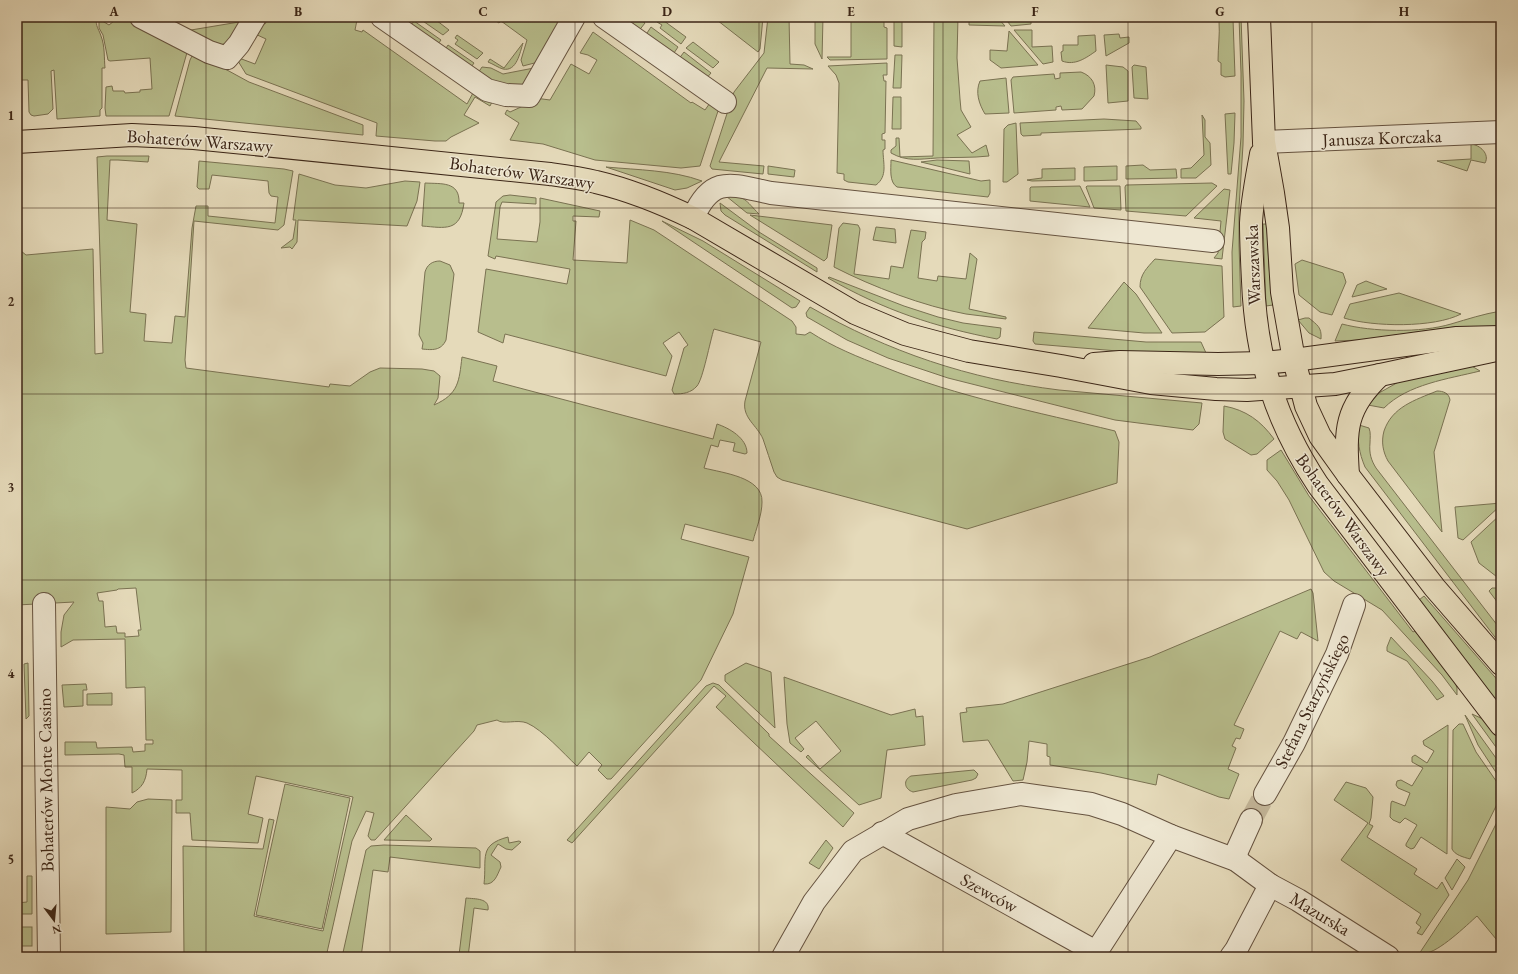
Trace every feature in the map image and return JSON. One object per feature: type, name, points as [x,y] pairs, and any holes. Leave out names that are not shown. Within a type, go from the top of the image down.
[{"type":"main road","name":"Warszawska","points":[[1259,17],[1264,142],[1278,228],[1282,292],[1300,387]]},
{"type":"main road","name":"Bohaterów Warszawy","points":[[17,142],[132,135],[186,138],[550,174],[596,182],[665,204],[693,218],[855,313],[905,334],[969,351],[1151,383],[1216,389],[1246,390],[1270,388],[1289,438],[1318,486],[1501,725]]},
{"type":"main road","name":"Warszawska","points":[[1264,142],[1255,188],[1251,223],[1255,320],[1263,363],[1270,388]]},
{"type":"main road","name":"Bohaterów Warszawy","points":[[1061,366],[1120,362],[1218,364],[1263,363],[1457,338],[1501,337]]},
{"type":"main road","points":[[1270,388],[1335,384],[1380,376],[1501,349]]},
{"type":"main road","points":[[1348,475],[1346,434],[1348,423],[1358,402],[1372,383],[1380,376]]},
{"type":"main road","name":"Bohaterów Warszawy","points":[[1300,387],[1306,406],[1317,430],[1348,475],[1435,588],[1501,664]]},
{"type":"street","points":[[141,17],[209,52],[227,58],[239,44],[255,17]]},
{"type":"street","points":[[382,17],[487,90],[506,95],[529,96],[574,17]]},
{"type":"street","points":[[604,17],[725,102]]},
{"type":"street","name":"Janusza Korczaka","points":[[1264,142],[1501,132]]},
{"type":"street","points":[[693,218],[699,204],[705,197],[715,189],[726,185],[771,193],[1213,241]]},
{"type":"street","name":"Bohaterów Monte Cassino","points":[[44,604],[48,957]]},
{"type":"street","name":"Stefana Starzyńskiego","points":[[1265,794],[1294,743],[1337,654],[1354,605]]},
{"type":"street","name":"Mazurska","points":[[783,957],[814,902],[853,851],[908,819],[956,804],[1021,794],[1091,804],[1122,814],[1171,836],[1236,860],[1270,885],[1298,900],[1388,957]]},
{"type":"street","points":[[1236,860],[1237,851],[1251,820]]},
{"type":"street","name":"Szewców","points":[[882,833],[1094,955]]},
{"type":"street","points":[[1094,955],[1171,836]]},
{"type":"street","points":[[1231,957],[1270,885]]},
{"type":"green space","points":[[17,17],[96,17],[103,44],[105,68],[102,68],[102,108],[100,110],[100,116],[57,119],[54,70],[51,71],[53,109],[48,114],[31,115],[29,112],[28,80],[19,80],[21,113],[20,116],[17,117]]},
{"type":"green space","points":[[119,17],[128,17],[188,49],[169,116],[106,116],[106,87],[112,86],[113,91],[124,91],[125,93],[140,92],[140,90],[152,89],[150,58],[108,60],[103,35],[99,28],[99,19],[109,25]]},
{"type":"green space","points":[[269,17],[353,17],[357,20],[355,30],[362,32],[363,30],[467,104],[474,91],[492,102],[490,106],[475,97],[464,115],[479,123],[446,141],[376,136],[377,123],[246,74],[238,61],[239,58],[255,64],[266,39],[253,33],[259,22],[265,24]]},
{"type":"green space","points":[[417,17],[432,17],[449,30],[443,35]]},
{"type":"green space","points":[[490,17],[566,17],[542,61],[523,66],[521,60],[527,40],[501,21],[499,23]]},
{"type":"green space","points":[[619,17],[637,17],[645,23],[638,32]]},
{"type":"green space","points":[[713,17],[763,17],[760,49],[758,52]]},
{"type":"green space","points":[[768,17],[789,17],[790,64],[804,65],[813,69],[767,68],[719,162],[764,166],[763,174],[712,169],[710,166],[734,92],[764,53]]},
{"type":"green space","points":[[815,17],[823,17],[822,59],[815,44]]},
{"type":"green space","points":[[851,17],[887,17],[887,21],[884,21],[884,27],[887,28],[887,59],[830,60],[827,57],[851,57]]},
{"type":"green space","points":[[894,17],[902,17],[902,47],[894,46]]},
{"type":"green space","points":[[934,17],[958,17],[957,58],[961,110],[971,127],[957,135],[972,153],[986,145],[989,156],[919,159],[900,157],[933,156]]},
{"type":"green space","points":[[969,17],[997,17],[1005,26],[969,25]]},
{"type":"green space","points":[[1004,17],[1031,17],[1031,24],[1011,26]]},
{"type":"green space","points":[[1239,17],[1241,17],[1244,101],[1239,207],[1241,306],[1233,307],[1232,252],[1241,137]]},
{"type":"green space","points":[[660,18],[686,37],[681,44],[660,28],[662,25],[657,22]]},
{"type":"green space","points":[[1222,19],[1233,19],[1235,76],[1225,77],[1221,75],[1221,63],[1218,61],[1218,56],[1219,21]]},
{"type":"green space","points":[[245,21],[226,43],[221,45],[189,35],[191,30]]},
{"type":"green space","points":[[414,21],[441,40],[435,48],[409,28]]},
{"type":"green space","points":[[651,27],[678,47],[672,56],[645,36]]},
{"type":"green space","points":[[1014,30],[1032,30],[1032,47],[1052,46],[1053,62],[1043,64]]},
{"type":"green space","points":[[1009,31],[1038,65],[1001,68],[990,60],[990,50],[1007,51]]},
{"type":"green space","points":[[593,32],[691,103],[692,102],[705,110],[712,100],[718,106],[718,111],[700,166],[681,168],[595,160],[543,144],[510,140],[519,123],[505,114],[507,110],[510,112],[535,98],[550,100],[571,64],[589,74],[597,60],[580,53]]},
{"type":"green space","points":[[1119,34],[1120,38],[1129,37],[1129,43],[1106,56],[1104,35]]},
{"type":"green space","points":[[457,35],[483,53],[477,59],[455,44],[458,40],[455,38]]},
{"type":"green space","points":[[1095,35],[1096,51],[1084,59],[1076,62],[1071,63],[1062,61],[1061,52],[1063,51],[1063,45],[1078,45],[1078,36]]},
{"type":"green space","points":[[693,42],[719,62],[713,68],[686,48]]},
{"type":"green space","points":[[523,43],[519,56],[512,67],[503,69],[488,62],[490,59],[504,68]]},
{"type":"green space","points":[[448,45],[474,63],[469,70],[443,53]]},
{"type":"green space","points":[[194,52],[249,82],[363,125],[363,135],[175,116],[190,60]]},
{"type":"green space","points":[[684,52],[711,73],[705,80],[678,60]]},
{"type":"green space","points":[[895,55],[902,55],[901,88],[893,88]]},
{"type":"green space","points":[[887,63],[887,75],[883,75],[884,81],[886,81],[885,133],[882,134],[882,140],[885,140],[885,149],[883,150],[884,169],[882,178],[876,185],[848,182],[844,180],[844,174],[837,173],[839,83],[836,75],[828,66]]},
{"type":"green space","points":[[1106,65],[1123,67],[1128,71],[1128,101],[1108,103]]},
{"type":"green space","points":[[1134,65],[1146,67],[1148,99],[1134,98],[1132,67]]},
{"type":"green space","points":[[482,67],[491,68],[503,74],[539,67],[519,89],[476,76]]},
{"type":"green space","points":[[1081,72],[1091,78],[1095,88],[1094,96],[1082,109],[1062,110],[1061,106],[1056,107],[1056,110],[1014,113],[1011,80],[1013,77],[1054,74],[1055,79],[1060,78],[1060,73]]},
{"type":"green space","points":[[1006,78],[1009,113],[985,114],[978,98],[980,81]]},
{"type":"green space","points":[[893,97],[901,97],[901,129],[892,129]]},
{"type":"green space","points":[[1235,113],[1231,174],[1228,174],[1225,114]]},
{"type":"green space","points":[[1202,115],[1205,120],[1205,137],[1210,143],[1211,165],[1196,178],[1181,178],[1181,169],[1191,168],[1204,155]]},
{"type":"green space","points":[[1104,119],[1136,121],[1141,129],[1041,133],[1041,135],[1023,136],[1021,134],[1020,123]]},
{"type":"green space","points":[[1016,123],[1018,174],[1007,182],[1003,182],[1004,129],[1008,125]]},
{"type":"green space","points":[[896,138],[899,138],[900,157],[891,153],[891,150],[896,146]]},
{"type":"green space","points":[[1471,144],[1478,146],[1483,150],[1486,156],[1485,163],[1471,160],[1467,171],[1437,161],[1471,159]]},
{"type":"green space","points":[[149,156],[148,162],[110,160],[107,220],[137,224],[130,312],[146,314],[144,341],[172,343],[175,316],[185,317],[192,228],[196,206],[208,206],[208,216],[275,223],[278,197],[271,196],[269,193],[268,181],[212,175],[209,189],[199,189],[197,187],[199,161],[293,171],[284,225],[278,230],[194,221],[185,360],[186,368],[329,387],[330,384],[350,386],[370,372],[380,368],[422,369],[434,371],[440,376],[438,398],[434,405],[448,396],[456,386],[460,373],[462,357],[497,366],[493,381],[713,439],[717,424],[722,426],[741,438],[747,453],[745,454],[733,451],[735,443],[720,440],[718,447],[711,445],[704,468],[731,474],[749,482],[756,487],[761,494],[761,512],[753,541],[685,524],[681,539],[749,557],[733,614],[701,680],[611,779],[607,779],[598,770],[602,765],[589,752],[577,766],[546,736],[527,723],[503,722],[497,720],[477,725],[474,731],[375,840],[371,840],[368,836],[374,813],[366,811],[352,841],[326,957],[184,957],[183,846],[263,849],[269,819],[274,820],[254,916],[323,931],[353,797],[256,776],[248,814],[263,818],[258,843],[192,840],[190,813],[176,813],[176,800],[182,800],[182,770],[147,769],[143,784],[132,793],[132,767],[125,767],[124,755],[65,755],[65,742],[96,742],[97,748],[132,747],[133,752],[145,751],[145,744],[153,744],[153,740],[146,740],[145,687],[126,688],[125,639],[73,640],[61,647],[61,632],[64,615],[74,602],[17,605],[17,251],[21,251],[26,255],[93,249],[95,354],[103,353],[97,157]],"holes":[[[136,588],[141,630],[138,630],[139,636],[125,637],[125,633],[117,633],[116,626],[105,627],[103,601],[99,601],[97,593],[118,589]]]},
{"type":"green space","points":[[891,160],[981,181],[990,180],[990,193],[988,197],[897,187],[894,185],[892,179]]},
{"type":"green space","points":[[937,160],[969,161],[970,174],[921,162]]},
{"type":"green space","points":[[1143,165],[1150,170],[1176,169],[1177,178],[1126,179],[1126,166]]},
{"type":"green space","points":[[768,166],[795,170],[794,177],[768,174]]},
{"type":"green space","points":[[1117,166],[1117,180],[1084,181],[1084,167]]},
{"type":"green space","points":[[606,167],[667,173],[691,177],[702,181],[687,188],[675,190]]},
{"type":"green space","points":[[1075,168],[1075,180],[1027,180],[1042,178],[1042,169]]},
{"type":"green space","points":[[299,174],[335,185],[366,188],[405,181],[420,182],[417,201],[407,226],[298,220],[297,242],[292,249],[290,247],[281,248],[293,239],[296,220],[293,220]]},
{"type":"green space","points":[[425,183],[448,185],[453,187],[456,191],[459,203],[464,203],[459,219],[455,224],[445,227],[422,226]]},
{"type":"green space","points":[[1212,183],[1217,186],[1186,216],[1126,211],[1126,185]]},
{"type":"green space","points":[[1080,186],[1090,207],[1030,201],[1031,187]]},
{"type":"green space","points":[[1120,186],[1121,210],[1094,208],[1086,187]]},
{"type":"green space","points":[[1224,189],[1230,190],[1222,259],[1214,258],[1218,253],[1221,221],[1194,218]]},
{"type":"green space","points":[[510,195],[536,198],[536,204],[502,202],[500,207],[497,239],[537,242],[540,222],[540,198],[600,211],[599,217],[573,216],[573,221],[576,221],[573,260],[627,263],[630,220],[654,230],[792,321],[796,327],[796,334],[805,335],[810,332],[855,355],[912,378],[940,387],[998,403],[1115,431],[1119,442],[1117,483],[967,529],[782,480],[777,477],[774,472],[763,439],[748,417],[745,407],[745,401],[761,342],[714,329],[704,368],[697,386],[687,393],[674,394],[672,390],[684,348],[688,345],[679,332],[663,343],[672,356],[666,376],[505,334],[503,343],[478,332],[486,269],[567,284],[570,269],[496,256],[495,259],[488,256],[496,202],[503,196]]},
{"type":"green space","points":[[726,196],[742,198],[759,214],[747,213]]},
{"type":"green space","points":[[720,203],[759,232],[817,268],[817,272],[725,215],[721,211]]},
{"type":"green space","points":[[750,215],[832,225],[827,258],[824,261]]},
{"type":"green space","points":[[662,221],[703,241],[800,301],[796,307],[792,308]]},
{"type":"green space","points":[[843,223],[858,225],[860,229],[854,274],[889,279],[891,266],[903,268],[911,230],[926,232],[925,239],[922,242],[918,278],[937,281],[938,276],[966,279],[970,253],[977,259],[969,309],[1006,317],[1006,319],[950,311],[916,301],[865,282],[834,267],[839,228]]},
{"type":"green space","points":[[1263,224],[1267,224],[1273,305],[1266,306]]},
{"type":"green space","points":[[876,227],[895,229],[896,243],[873,240]]},
{"type":"green space","points":[[1155,259],[1222,266],[1224,317],[1205,332],[1172,333],[1140,287],[1141,278]]},
{"type":"green space","points":[[1302,260],[1343,273],[1346,282],[1332,315],[1320,312],[1299,295],[1295,264]]},
{"type":"green space","points":[[440,261],[450,265],[454,274],[446,340],[439,348],[422,349],[423,343],[419,335],[425,272],[430,264]]},
{"type":"green space","points":[[829,277],[904,306],[938,317],[963,323],[1001,328],[1000,337],[997,339],[952,329],[910,316],[869,299],[828,278]]},
{"type":"green space","points":[[1366,281],[1387,289],[1352,297],[1357,285]]},
{"type":"green space","points":[[1124,282],[1136,294],[1162,333],[1144,333],[1088,328]]},
{"type":"green space","points":[[1399,293],[1461,314],[1449,319],[1435,322],[1403,325],[1371,323],[1344,318],[1350,304]]},
{"type":"green space","points":[[810,307],[840,323],[900,350],[961,371],[993,379],[1059,390],[1202,403],[1199,424],[1193,430],[1115,420],[948,378],[888,358],[847,340],[807,317],[806,313]]},
{"type":"green space","points":[[1501,311],[1501,327],[1454,327],[1360,340],[1335,341],[1342,324],[1367,329],[1382,330],[1426,329]]},
{"type":"green space","points":[[1309,318],[1317,325],[1321,332],[1321,339],[1309,333],[1298,320]]},
{"type":"green space","points":[[1034,332],[1146,342],[1201,342],[1206,353],[1141,353],[1035,344],[1033,341]]},
{"type":"green space","points":[[1470,365],[1480,371],[1416,388],[1405,393],[1384,408],[1368,405],[1379,393],[1402,380]]},
{"type":"green space","points":[[1437,391],[1445,393],[1450,400],[1434,452],[1442,532],[1388,461],[1383,443],[1384,431],[1398,410],[1413,401]]},
{"type":"green space","points":[[1224,406],[1246,413],[1264,427],[1274,439],[1257,454],[1251,455],[1225,439],[1223,432]]},
{"type":"green space","points":[[1359,425],[1369,428],[1370,453],[1376,468],[1501,630],[1501,645],[1365,467],[1359,446]]},
{"type":"green space","points":[[1281,450],[1309,496],[1413,632],[1415,631],[1455,682],[1457,695],[1442,675],[1382,610],[1334,581],[1324,572],[1289,500],[1277,481],[1267,470],[1267,460]]},
{"type":"green space","points":[[1501,503],[1501,505],[1463,540],[1458,538],[1455,507]]},
{"type":"green space","points":[[1501,514],[1501,580],[1479,563],[1471,542]]},
{"type":"green space","points":[[1492,588],[1501,588],[1501,607],[1489,591]]},
{"type":"green space","points":[[1311,589],[1313,593],[1318,641],[1301,632],[1297,639],[1280,631],[1234,725],[1244,729],[1240,739],[1236,738],[1232,746],[1236,748],[1228,769],[1239,774],[1229,799],[1219,797],[1158,774],[1156,785],[1101,773],[1050,765],[1050,757],[1047,756],[1047,744],[1029,741],[1027,762],[1023,780],[1013,781],[988,740],[963,742],[960,713],[967,712],[966,708],[1003,704],[1150,657]]},
{"type":"green space","points":[[1424,596],[1501,684],[1501,707],[1419,600]]},
{"type":"green space","points":[[1391,637],[1444,696],[1437,700],[1407,661],[1387,651]]},
{"type":"green space","points":[[28,663],[29,716],[26,719],[24,664]]},
{"type":"green space","points":[[746,663],[771,672],[775,728],[725,681],[725,675]]},
{"type":"green space","points":[[784,677],[891,715],[915,709],[916,717],[923,716],[925,745],[887,750],[881,798],[859,805],[806,757],[808,755],[820,769],[841,751],[816,721],[795,738],[804,749],[801,752],[790,743],[787,724]]},
{"type":"green space","points":[[713,683],[719,685],[769,734],[769,736],[854,813],[843,827],[716,707],[726,696],[714,686],[572,843],[567,840],[706,686]]},
{"type":"green space","points":[[86,684],[87,690],[83,690],[83,706],[64,707],[62,685]]},
{"type":"green space","points":[[112,693],[112,705],[87,705],[87,694]]},
{"type":"green space","points":[[1472,714],[1483,719],[1501,742],[1501,754]]},
{"type":"green space","points":[[1465,715],[1501,765],[1501,780],[1478,745]]},
{"type":"green space","points":[[1459,724],[1463,724],[1476,752],[1501,788],[1501,796],[1470,859],[1462,857],[1452,849],[1453,730]]},
{"type":"green space","points":[[1448,725],[1447,854],[1421,837],[1414,848],[1411,849],[1406,846],[1406,844],[1417,825],[1405,818],[1400,823],[1390,817],[1392,801],[1405,806],[1410,793],[1398,788],[1396,785],[1397,781],[1401,780],[1412,786],[1423,768],[1412,762],[1412,757],[1415,755],[1427,763],[1434,751],[1424,745],[1423,741]]},
{"type":"green space","points":[[974,770],[978,774],[976,778],[972,780],[913,792],[906,787],[906,782],[911,776]]},
{"type":"green space","points":[[1346,782],[1366,788],[1373,797],[1369,824],[1373,826],[1367,837],[1417,869],[1414,874],[1437,889],[1442,882],[1449,895],[1422,935],[1417,933],[1421,927],[1416,923],[1421,914],[1341,860],[1368,823],[1334,800]]},
{"type":"green space","points":[[285,784],[350,798],[322,929],[256,915]]},
{"type":"green space","points":[[148,799],[172,800],[171,932],[106,934],[106,807],[130,809],[137,802]]},
{"type":"green space","points":[[1501,814],[1501,945],[1477,916],[1445,944],[1431,952],[1425,953],[1422,957],[1417,957],[1468,880]]},
{"type":"green space","points":[[406,815],[432,839],[430,841],[384,840]]},
{"type":"green space","points":[[508,837],[509,843],[521,842],[512,850],[506,849],[498,844],[491,855],[500,862],[501,867],[497,876],[491,883],[484,884],[485,860],[488,849],[498,840]]},
{"type":"green space","points":[[826,840],[833,848],[819,869],[809,863]]},
{"type":"green space","points":[[384,845],[476,848],[480,851],[480,868],[390,857],[388,872],[373,870],[361,957],[342,957],[366,850],[371,846]]},
{"type":"green space","points":[[1457,859],[1465,867],[1452,890],[1445,878]]},
{"type":"green space","points":[[27,876],[32,876],[32,914],[17,914],[17,903],[27,902]]},
{"type":"green space","points":[[466,898],[484,901],[487,903],[488,910],[474,908],[468,957],[461,957],[461,955],[459,955]]},
{"type":"green space","points":[[17,927],[32,927],[32,946],[17,946]]},
{"type":"tunnel","points":[[1251,820],[1265,794]]}]
